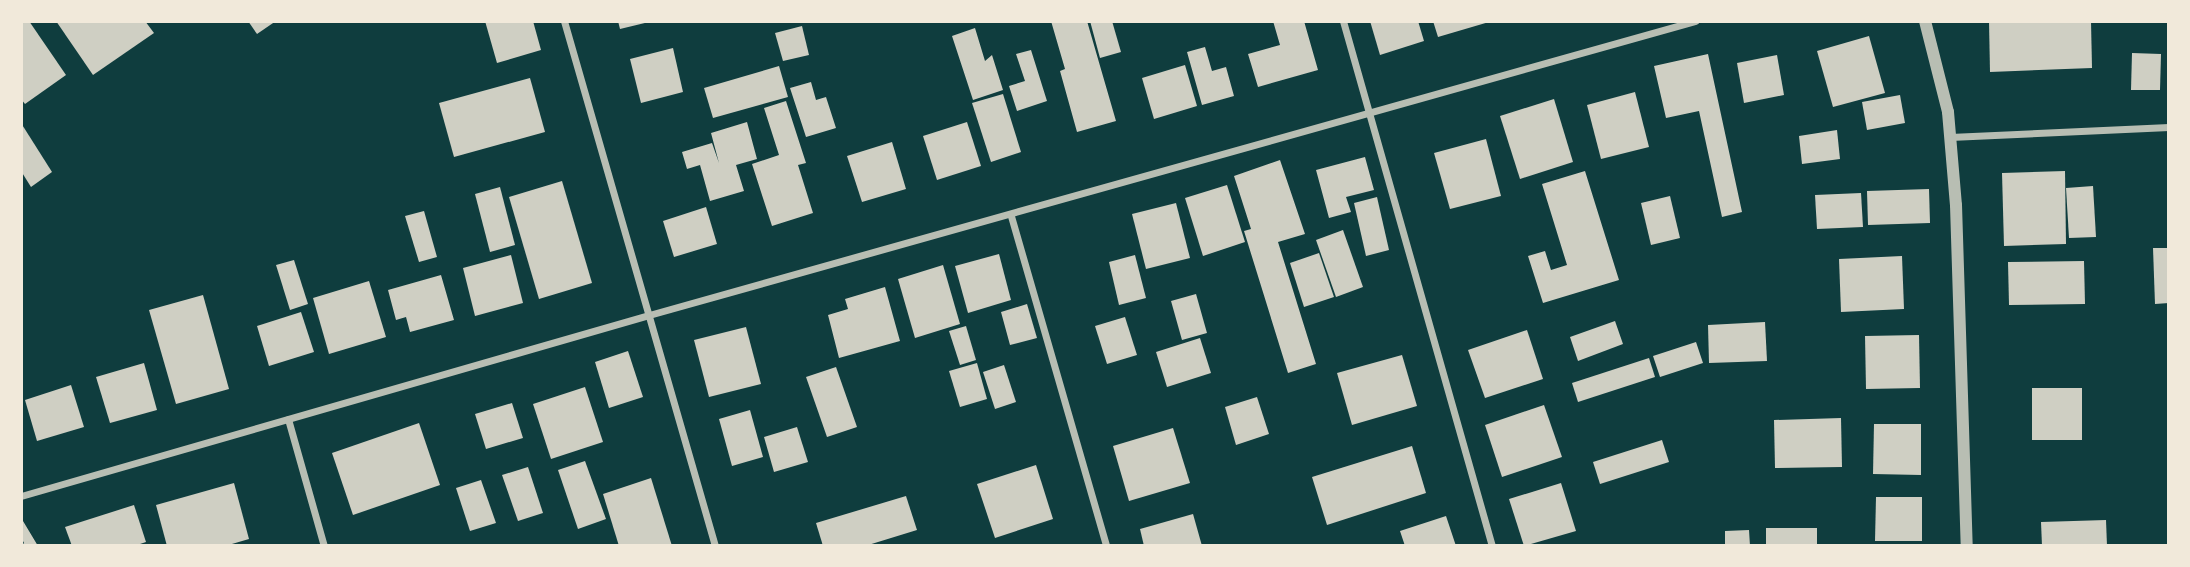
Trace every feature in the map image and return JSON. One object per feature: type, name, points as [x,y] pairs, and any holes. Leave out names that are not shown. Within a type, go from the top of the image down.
[{"type":"street","points":[[564,21],[715,546]]},
{"type":"street","points":[[1343,21],[1492,546]]},
{"type":"street","points":[[21,496],[649,315],[1010,216],[1695,21]]},
{"type":"street","points":[[1925,21],[1942,80],[1956,205],[1967,546]]},
{"type":"street","points":[[1950,137],[2169,127]]},
{"type":"street","points":[[1010,216],[1106,546]]},
{"type":"street","points":[[288,419],[324,546]]},
{"type":"building","points":[[21,21],[29,21],[66,75],[25,104],[21,99]]},
{"type":"building","points":[[56,21],[145,21],[154,33],[93,75]]},
{"type":"building","points":[[248,21],[276,21],[257,34]]},
{"type":"building","points":[[485,21],[533,21],[541,50],[497,63]]},
{"type":"building","points":[[618,21],[648,21],[649,22],[620,29]]},
{"type":"building","points":[[1051,21],[1087,21],[1116,121],[1077,132],[1060,71],[1065,69]]},
{"type":"building","points":[[1090,21],[1112,21],[1121,52],[1100,58]]},
{"type":"building","points":[[1273,21],[1304,21],[1318,70],[1258,87],[1248,54],[1280,45]]},
{"type":"building","points":[[1370,21],[1418,21],[1424,41],[1380,55]]},
{"type":"building","points":[[1433,21],[1489,21],[1489,22],[1438,37]]},
{"type":"building","points":[[1989,21],[2091,21],[2092,68],[1990,72]]},
{"type":"building","points":[[802,26],[809,55],[783,61],[775,33]]},
{"type":"building","points":[[975,28],[985,61],[992,55],[1003,90],[973,100],[952,36]]},
{"type":"building","points":[[1869,36],[1885,93],[1833,107],[1817,51]]},
{"type":"building","points":[[1205,47],[1212,71],[1226,67],[1234,96],[1202,105],[1187,52]]},
{"type":"building","points":[[673,48],[683,92],[641,103],[630,59]]},
{"type":"building","points":[[1031,50],[1047,101],[1017,111],[1009,86],[1025,81],[1016,54]]},
{"type":"building","points":[[2132,53],[2161,54],[2160,90],[2131,90]]},
{"type":"building","points":[[1708,54],[1742,212],[1722,217],[1699,111],[1666,118],[1654,66]]},
{"type":"building","points":[[1777,55],[1784,95],[1744,103],[1737,63]]},
{"type":"building","points":[[1185,65],[1197,106],[1154,119],[1142,78]]},
{"type":"building","points":[[779,66],[788,97],[713,118],[704,88]]},
{"type":"building","points":[[530,78],[545,132],[454,157],[439,103]]},
{"type":"building","points":[[811,82],[816,100],[826,97],[836,128],[806,137],[790,88]]},
{"type":"building","points":[[1635,92],[1649,147],[1601,159],[1587,105]]},
{"type":"building","points":[[1003,94],[1021,152],[991,162],[972,103]]},
{"type":"building","points":[[1900,95],[1905,123],[1867,130],[1862,102]]},
{"type":"building","points":[[1554,99],[1573,162],[1520,179],[1500,116]]},
{"type":"building","points":[[786,101],[806,163],[798,165],[813,213],[772,226],[752,164],[779,155],[764,108]]},
{"type":"building","points":[[747,122],[757,159],[736,165],[744,191],[710,201],[700,165],[687,169],[682,152],[712,143],[719,163],[711,133]]},
{"type":"building","points":[[967,122],[981,166],[937,180],[923,136]]},
{"type":"building","points":[[21,123],[52,172],[31,187],[21,171]]},
{"type":"building","points":[[1837,130],[1840,159],[1802,164],[1799,136]]},
{"type":"building","points":[[1486,139],[1501,196],[1450,209],[1434,153]]},
{"type":"building","points":[[892,142],[906,189],[862,202],[847,156]]},
{"type":"building","points":[[1365,157],[1374,190],[1346,197],[1351,212],[1329,218],[1316,170]]},
{"type":"building","points":[[1280,160],[1305,234],[1278,242],[1316,364],[1288,373],[1244,231],[1251,229],[1234,176]]},
{"type":"building","points":[[1585,171],[1619,280],[1543,303],[1528,256],[1545,251],[1551,270],[1567,265],[1542,184]]},
{"type":"building","points":[[2065,171],[2066,244],[2004,246],[2002,173]]},
{"type":"building","points":[[562,181],[592,283],[539,299],[509,197]]},
{"type":"building","points":[[1227,185],[1245,242],[1203,256],[1185,198]]},
{"type":"building","points":[[2093,186],[2096,237],[2069,238],[2066,188]]},
{"type":"building","points":[[500,187],[515,245],[490,252],[475,194]]},
{"type":"building","points":[[1929,189],[1930,223],[1868,225],[1867,191]]},
{"type":"building","points":[[1861,193],[1863,227],[1817,229],[1815,195]]},
{"type":"building","points":[[1670,196],[1680,238],[1651,245],[1641,203]]},
{"type":"building","points":[[1377,197],[1389,250],[1366,256],[1354,203]]},
{"type":"building","points":[[1176,203],[1190,258],[1146,269],[1132,214]]},
{"type":"building","points":[[706,207],[717,244],[674,257],[663,221]]},
{"type":"building","points":[[424,211],[437,257],[419,262],[405,216]]},
{"type":"building","points":[[1343,230],[1363,287],[1336,297],[1316,240]]},
{"type":"building","points":[[2153,248],[2169,248],[2169,303],[2155,304]]},
{"type":"building","points":[[1319,253],[1334,297],[1304,307],[1290,263]]},
{"type":"building","points":[[999,254],[1011,300],[968,313],[955,266]]},
{"type":"building","points":[[511,255],[523,303],[475,316],[463,268]]},
{"type":"building","points":[[1135,255],[1146,298],[1119,305],[1109,262]]},
{"type":"building","points":[[1902,256],[1904,309],[1841,312],[1839,259]]},
{"type":"building","points":[[294,260],[308,304],[290,310],[276,265]]},
{"type":"building","points":[[2084,261],[2085,304],[2009,305],[2008,262]]},
{"type":"building","points":[[943,265],[960,324],[915,338],[898,279]]},
{"type":"building","points":[[441,275],[454,320],[410,332],[406,317],[396,320],[388,290]]},
{"type":"building","points":[[369,281],[386,337],[329,354],[313,298]]},
{"type":"building","points":[[885,287],[900,341],[839,358],[828,315],[848,309],[845,299]]},
{"type":"building","points":[[1196,294],[1207,333],[1182,340],[1171,301]]},
{"type":"building","points":[[203,295],[229,389],[176,404],[149,310]]},
{"type":"building","points":[[1027,304],[1037,338],[1010,345],[1001,312]]},
{"type":"building","points":[[301,312],[314,352],[269,366],[257,326]]},
{"type":"building","points":[[1125,317],[1137,355],[1107,364],[1095,326]]},
{"type":"building","points":[[1615,321],[1623,344],[1578,361],[1570,337]]},
{"type":"building","points":[[1765,322],[1767,361],[1709,363],[1708,325]]},
{"type":"building","points":[[966,326],[976,360],[960,365],[949,331]]},
{"type":"building","points":[[746,327],[761,384],[709,397],[694,340]]},
{"type":"building","points":[[1527,330],[1543,379],[1485,398],[1468,350]]},
{"type":"building","points":[[1919,335],[1920,388],[1866,389],[1865,336]]},
{"type":"building","points":[[1200,338],[1211,373],[1167,387],[1156,352]]},
{"type":"building","points":[[1696,342],[1703,363],[1660,377],[1653,356]]},
{"type":"building","points":[[628,351],[643,397],[609,408],[595,362]]},
{"type":"building","points":[[1402,355],[1417,406],[1352,425],[1337,373]]},
{"type":"building","points":[[1649,358],[1655,377],[1578,402],[1572,383]]},
{"type":"building","points":[[144,363],[157,410],[110,423],[96,377]]},
{"type":"building","points":[[977,363],[987,399],[960,407],[949,371]]},
{"type":"building","points":[[1004,365],[1016,402],[995,409],[983,372]]},
{"type":"building","points":[[836,367],[857,427],[827,437],[806,377]]},
{"type":"building","points":[[71,385],[84,427],[37,441],[25,400]]},
{"type":"building","points":[[585,387],[603,442],[551,459],[533,404]]},
{"type":"building","points":[[2032,388],[2082,388],[2082,440],[2032,440]]},
{"type":"building","points":[[1257,397],[1269,434],[1236,445],[1225,407]]},
{"type":"building","points":[[512,403],[523,438],[486,449],[475,414]]},
{"type":"building","points":[[1544,405],[1562,457],[1502,477],[1485,425]]},
{"type":"building","points":[[750,410],[763,457],[732,466],[719,419]]},
{"type":"building","points":[[1841,418],[1842,467],[1775,468],[1774,420]]},
{"type":"building","points":[[419,423],[440,485],[353,515],[332,453]]},
{"type":"building","points":[[1874,424],[1921,424],[1921,475],[1873,474]]},
{"type":"building","points":[[797,427],[808,462],[774,472],[764,437]]},
{"type":"building","points":[[1173,428],[1190,483],[1129,501],[1113,446]]},
{"type":"building","points":[[1662,440],[1669,462],[1600,484],[1593,462]]},
{"type":"building","points":[[1412,446],[1426,493],[1327,525],[1312,477]]},
{"type":"building","points":[[585,461],[606,519],[578,529],[558,470]]},
{"type":"building","points":[[1036,465],[1053,519],[995,538],[977,484]]},
{"type":"building","points":[[528,467],[543,513],[518,521],[502,475]]},
{"type":"building","points":[[651,478],[672,546],[619,546],[603,494]]},
{"type":"building","points":[[481,480],[496,523],[470,531],[456,488]]},
{"type":"building","points":[[234,483],[249,539],[225,546],[167,546],[156,505]]},
{"type":"building","points":[[1561,483],[1576,531],[1524,546],[1509,499]]},
{"type":"building","points":[[906,496],[917,530],[865,546],[823,546],[816,523]]},
{"type":"building","points":[[1876,497],[1922,497],[1922,541],[1875,541]]},
{"type":"building","points":[[134,505],[146,542],[134,546],[72,546],[65,527]]},
{"type":"building","points":[[1193,514],[1202,546],[1144,546],[1140,529]]},
{"type":"building","points":[[1446,516],[1456,546],[1405,546],[1400,531]]},
{"type":"building","points":[[2106,520],[2107,546],[2042,546],[2041,522]]},
{"type":"building","points":[[23,521],[38,546],[21,546],[24,543],[21,537]]},
{"type":"building","points":[[1766,528],[1817,528],[1817,546],[1766,546]]},
{"type":"building","points":[[1749,530],[1750,546],[1725,546],[1725,531]]}]
